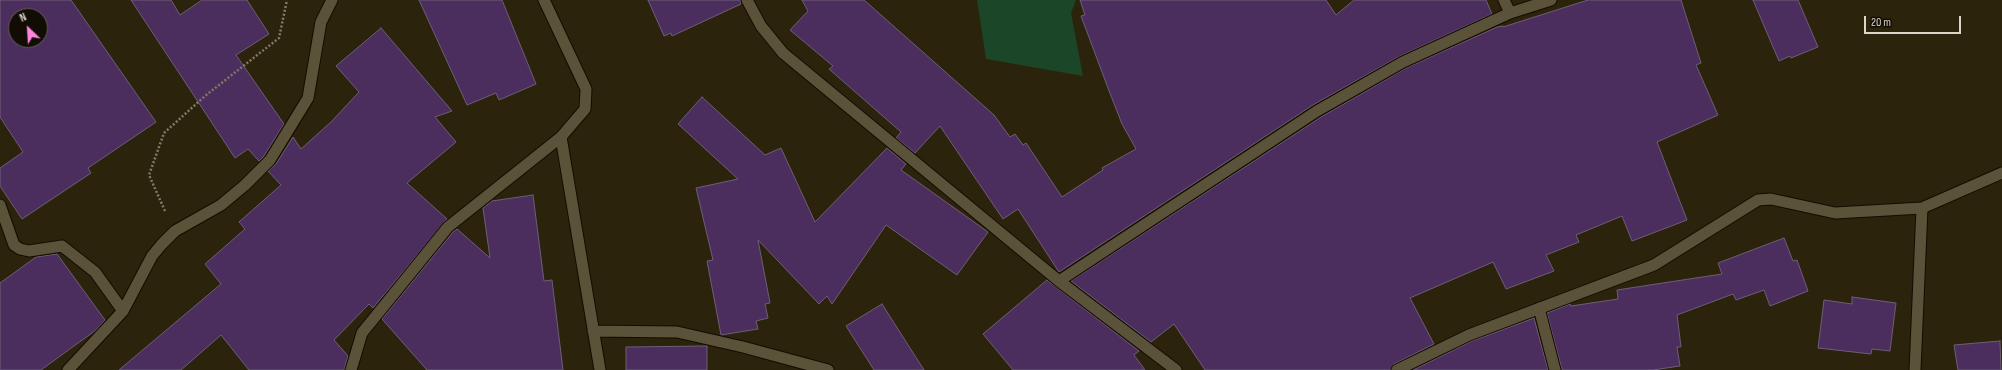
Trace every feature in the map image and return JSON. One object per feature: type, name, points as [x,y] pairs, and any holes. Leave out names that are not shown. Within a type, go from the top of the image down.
[{"type":"street","points":[[68,370],[124,311],[152,256],[175,231],[221,205],[245,186],[270,160],[308,98],[321,22],[332,0]]},
{"type":"street","points":[[351,370],[362,333],[448,227],[561,137],[586,109],[586,89],[544,0]]},
{"type":"street","points":[[747,0],[761,26],[783,53],[1059,281],[1176,370]]},
{"type":"street","points":[[1504,0],[1510,13]]},
{"type":"street","points":[[1059,281],[1317,111],[1403,62],[1510,13],[1551,0]]},
{"type":"street","points":[[561,137],[600,370]]},
{"type":"street","points":[[1397,370],[1469,335],[1654,265],[1758,200],[1771,199],[1835,213],[1922,208],[2002,173]]},
{"type":"street","points":[[0,205],[14,245],[20,249],[29,251],[62,246],[95,272],[124,311]]},
{"type":"street","points":[[1915,370],[1922,208]]},
{"type":"street","points":[[1539,308],[1555,370]]},
{"type":"street","points":[[593,332],[677,332],[743,347],[828,370]]},
{"type":"path","points":[[175,231],[149,175],[164,133],[205,96],[279,38],[287,0]]},
{"type":"green space","points":[[977,0],[1076,0],[1071,13],[1083,76],[986,59]]},
{"type":"building","points":[[0,0],[71,0],[156,122],[88,168],[91,173],[22,219],[0,186],[0,168],[23,152],[0,117]]},
{"type":"building","points":[[131,0],[171,0],[180,15],[202,0],[247,0],[269,34],[236,55],[284,124],[264,156],[259,161],[248,149],[235,158]]},
{"type":"building","points":[[419,0],[502,0],[536,84],[499,100],[496,93],[467,105]]},
{"type":"building","points":[[648,0],[740,0],[741,4],[672,36],[671,33],[664,36]]},
{"type":"building","points":[[802,0],[864,0],[994,115],[1010,137],[1015,134],[1023,145],[1026,143],[1062,197],[1103,170],[1102,168],[1136,149],[1122,124],[1108,88],[1081,16],[1085,15],[1080,0],[1326,0],[1336,15],[1354,0],[1486,0],[1492,14],[1400,56],[1313,105],[1059,272],[1018,209],[1003,219],[940,126],[915,153],[896,138],[901,132],[829,69],[833,66],[790,30],[808,11]]},
{"type":"building","points":[[1588,0],[1681,0],[1701,63],[1696,65],[1718,115],[1657,142],[1687,220],[1632,241],[1622,216],[1576,235],[1579,242],[1546,255],[1554,271],[1506,289],[1493,262],[1410,298],[1434,344],[1394,364],[1390,370],[1205,370],[1174,324],[1151,342],[1071,281],[1321,117],[1406,68],[1497,27],[1503,27]]},
{"type":"building","points":[[1753,0],[1798,0],[1818,47],[1791,58],[1790,56],[1779,61]]},
{"type":"building","points":[[381,28],[452,111],[435,117],[456,142],[407,183],[447,219],[373,308],[369,304],[334,340],[348,356],[344,370],[249,370],[221,335],[181,370],[119,370],[221,284],[205,264],[245,229],[239,222],[281,185],[268,171],[276,164],[293,137],[301,149],[332,121],[359,92],[336,66]]},
{"type":"building","points":[[702,97],[765,155],[781,148],[815,222],[887,148],[906,164],[901,170],[988,232],[957,275],[886,225],[832,304],[827,296],[819,304],[758,240],[770,303],[765,304],[768,318],[756,321],[758,329],[721,335],[707,261],[713,260],[696,188],[738,179],[678,124]]},
{"type":"building","points":[[533,195],[544,281],[552,280],[563,370],[427,370],[382,319],[453,232],[457,229],[490,258],[483,208],[492,201]]},
{"type":"building","points":[[1784,238],[1793,261],[1797,260],[1808,291],[1770,306],[1764,290],[1736,300],[1733,294],[1677,315],[1681,347],[1677,347],[1680,366],[1653,370],[1562,370],[1547,313],[1570,304],[1571,306],[1618,299],[1617,290],[1722,274],[1718,263]]},
{"type":"building","points":[[57,254],[105,320],[96,330],[41,370],[0,370],[0,283],[36,257]]},
{"type":"building","points":[[1047,280],[1139,351],[1134,355],[1145,370],[1013,370],[983,334]]},
{"type":"building","points":[[1852,297],[1896,303],[1890,351],[1872,349],[1871,354],[1818,348],[1824,300],[1852,304]]},
{"type":"building","points":[[882,304],[924,370],[874,370],[846,326]]},
{"type":"building","points":[[1534,318],[1548,370],[1413,370],[1472,341]]},
{"type":"building","points":[[2000,341],[2001,370],[1958,370],[1954,345]]},
{"type":"building","points":[[707,346],[707,370],[626,370],[626,347]]}]
